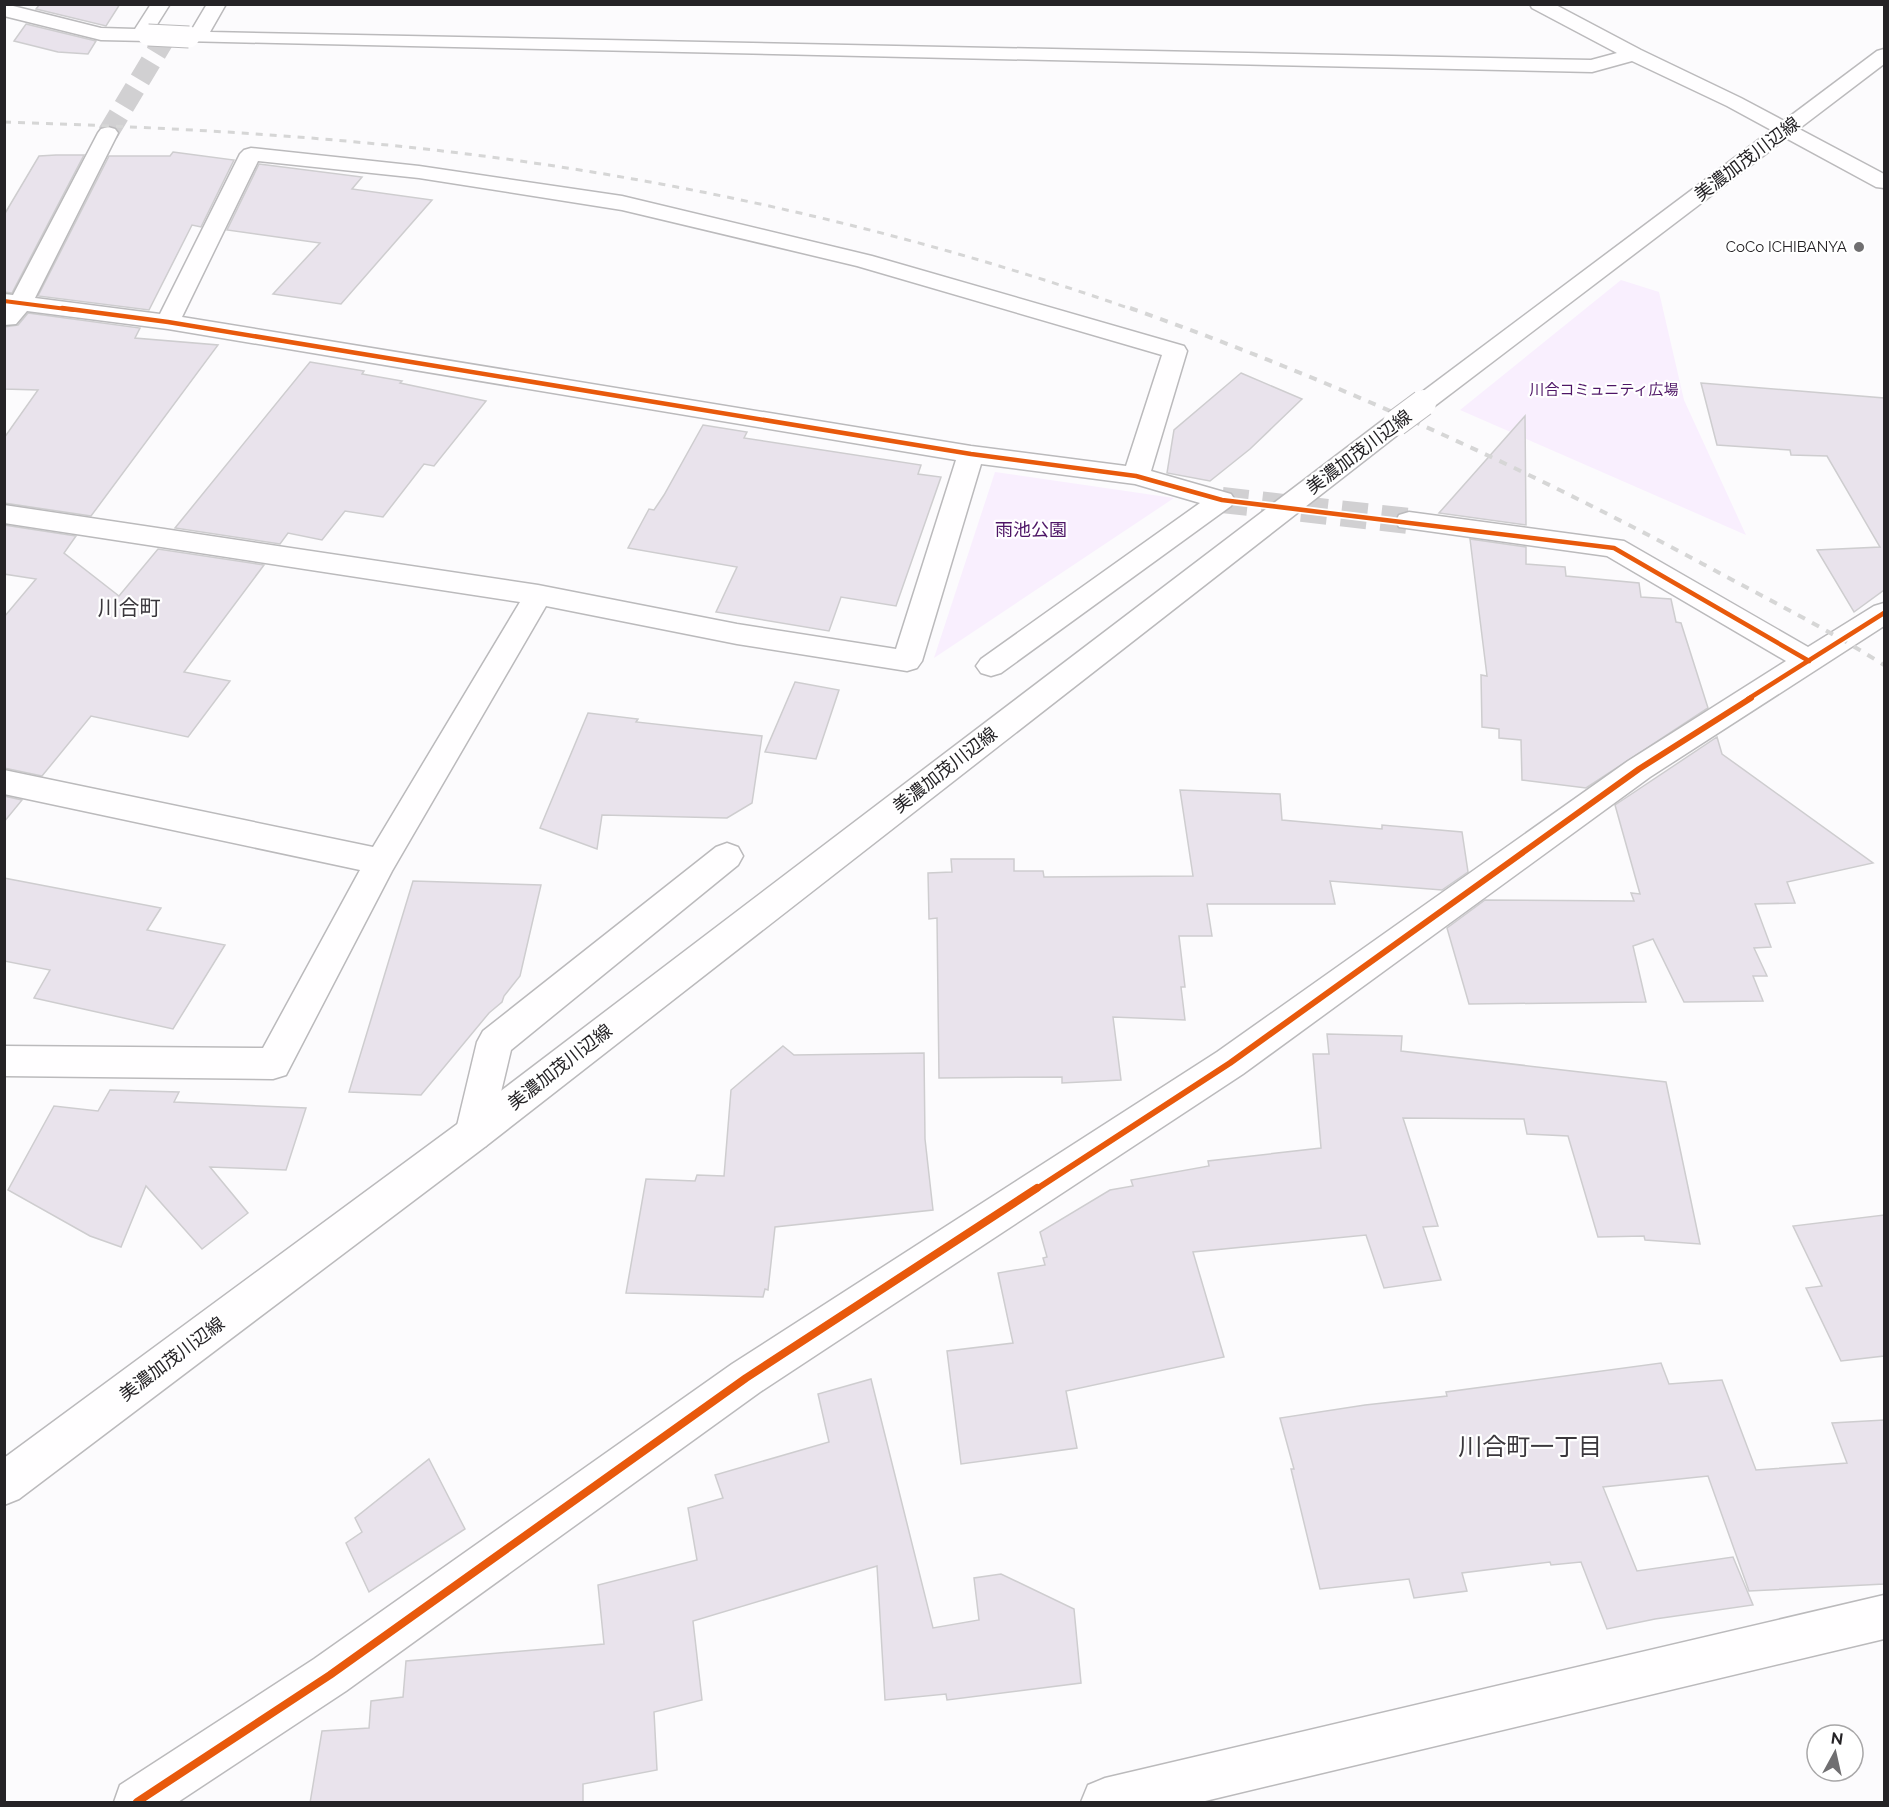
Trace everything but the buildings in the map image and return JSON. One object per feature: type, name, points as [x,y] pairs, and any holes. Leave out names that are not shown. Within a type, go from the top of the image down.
[{"type":"street","points":[[145,35],[161,4]]},
{"type":"street","points":[[193,37],[217,4]]},
{"type":"street","points":[[1539,4],[1634,54],[1734,102],[1884,182]]},
{"type":"street","points":[[4,10],[101,34],[193,37],[1593,66],[1634,54]]},
{"type":"street","name":"美濃加茂川辺線","points":[[4,1484],[473,1134],[1396,423],[1884,55]]},
{"type":"street","points":[[4,324],[12,303],[108,133]]},
{"type":"street","points":[[168,322],[251,154],[419,172],[588,198],[864,261],[1175,351],[1136,476]]},
{"type":"street","points":[[12,303],[168,322],[971,454],[1136,476],[1222,500],[991,666]]},
{"type":"street","points":[[4,514],[538,595],[737,634],[907,661],[971,454]]},
{"type":"street","points":[[1409,521],[1614,548],[1809,661]]},
{"type":"street","points":[[4,1060],[273,1064],[381,862],[538,595]]},
{"type":"street","points":[[137,1803],[330,1675],[746,1378],[1230,1063],[1639,769],[1884,614]]},
{"type":"street","points":[[4,782],[381,862]]},
{"type":"street","points":[[473,1134],[495,1042],[727,856]]},
{"type":"street","points":[[1105,1803],[1201,1792],[1884,1617]]},
{"type":"green space","name":"川合コミュニティ広場","points":[[1621,280],[1659,292],[1684,400],[1746,535],[1460,410]]},
{"type":"green space","name":"雨池公園","points":[[995,472],[1174,498],[934,658]]},
{"type":"tunnel","points":[[108,133],[171,28]]},
{"type":"tunnel","points":[[1222,500],[1409,521]]},
{"type":"railway","points":[[4,122],[180,129],[356,142],[455,152],[653,182],[848,224],[1040,278],[1134,310]]},
{"type":"railway","points":[[1130,308],[1205,335],[1354,395],[1500,461],[1643,532],[1821,628],[1884,665]]},
{"type":"cycle path","points":[[4,301],[168,322],[971,454],[1136,476],[1222,500],[1614,548],[1809,661]]},
{"type":"cycle path","points":[[137,1802],[330,1675],[746,1378],[1230,1063],[1639,769],[1884,613]]},
{"type":"place","name":"CoCo ICHIBANYA","points":[[1859,247]]},
{"type":"district","name":"川合町","points":[[129,608]]},
{"type":"district","name":"川合町一丁目","points":[[1530,1447]]}]
